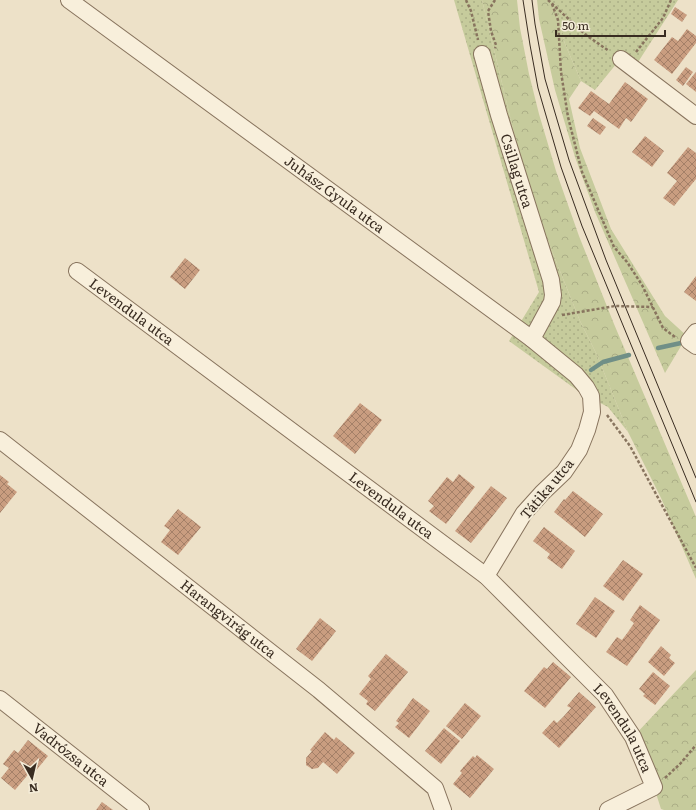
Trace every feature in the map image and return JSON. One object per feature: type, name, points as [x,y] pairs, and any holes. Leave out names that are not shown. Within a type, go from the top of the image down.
[{"type":"street","name":"Juhász Gyula utca","points":[[69,0],[532,338],[576,375],[592,396]]},
{"type":"street","name":"Csillag utca","points":[[482,54],[499,115],[551,280],[554,295],[552,302],[532,338]]},
{"type":"street","points":[[624,61],[696,116]]},
{"type":"street","name":"Levendula utca","points":[[78,271],[486,576],[605,695],[633,737],[654,787]]},
{"type":"street","name":"Tátika utca","points":[[486,576],[524,513],[564,472],[579,450],[592,412],[592,396]]},
{"type":"street","name":"Harangvirág utca","points":[[0,440],[319,690],[435,788],[443,810]]},
{"type":"street","name":"Vadrózsa utca","points":[[0,699],[141,810]]},
{"type":"street","points":[[608,810],[654,787]]},
{"type":"path","points":[[466,0],[471,11],[482,54]]},
{"type":"path","points":[[548,0],[586,35],[624,61],[663,18],[671,0]]},
{"type":"path","points":[[552,4],[558,20],[561,72],[568,117],[582,172],[614,247],[627,262],[642,285],[663,328],[675,337],[694,340]]},
{"type":"path","points":[[543,318],[614,306],[653,307]]},
{"type":"path","points":[[592,396],[630,446],[696,568]]},
{"type":"path","points":[[654,787],[680,764],[696,744]]},
{"type":"green space","points":[[454,0],[482,0],[528,191],[580,321],[597,355],[628,432],[608,407],[581,393],[509,341],[539,292]]},
{"type":"green space","points":[[482,0],[517,0],[520,28],[529,74],[556,171],[579,236],[614,324],[696,517],[696,579],[661,498],[628,432],[597,355],[580,321],[528,191]]},
{"type":"green space","points":[[537,0],[552,0],[565,44],[581,81],[569,99],[580,148],[611,229],[665,316],[687,336],[665,373],[595,212],[575,157],[555,90],[539,19]]},
{"type":"green space","points":[[552,0],[678,0],[631,73],[617,63],[595,90],[581,81],[565,44]]},
{"type":"green space","points":[[696,670],[696,810],[664,810],[661,809],[654,787],[633,737]]},
{"type":"building","points":[[675,7],[687,15],[682,22],[671,14]]},
{"type":"building","points":[[687,29],[696,36],[696,43],[672,74],[654,60],[672,37],[678,41]]},
{"type":"building","points":[[686,67],[693,72],[683,86],[676,80]]},
{"type":"building","points":[[696,72],[696,92],[686,84]]},
{"type":"building","points":[[625,82],[648,99],[631,122],[626,118],[619,129],[594,111],[590,116],[578,108],[591,91],[609,104]]},
{"type":"building","points":[[593,118],[606,127],[600,135],[587,126]]},
{"type":"building","points":[[645,136],[664,151],[652,167],[632,152]]},
{"type":"building","points":[[688,147],[696,153],[696,179],[674,206],[663,198],[677,181],[667,173]]},
{"type":"building","points":[[185,258],[200,270],[185,289],[170,277]]},
{"type":"building","points":[[696,276],[696,301],[684,292]]},
{"type":"building","points":[[360,403],[382,420],[355,454],[333,436]]},
{"type":"building","points":[[459,474],[475,487],[446,524],[429,511],[434,506],[428,501],[447,477],[453,482]]},
{"type":"building","points":[[0,475],[9,482],[7,484],[17,492],[0,513]]},
{"type":"building","points":[[491,486],[507,498],[471,543],[455,531]]},
{"type":"building","points":[[573,491],[603,514],[585,537],[554,512],[564,499],[565,500]]},
{"type":"building","points":[[178,509],[201,527],[178,555],[161,542],[170,530],[164,526]]},
{"type":"building","points":[[544,527],[575,551],[562,569],[547,558],[550,554],[533,541]]},
{"type":"building","points":[[623,560],[643,574],[623,601],[603,586]]},
{"type":"building","points":[[595,597],[615,611],[596,638],[576,624]]},
{"type":"building","points":[[640,605],[660,620],[627,666],[606,652],[617,637],[622,640],[628,632],[634,623],[630,620]]},
{"type":"building","points":[[320,618],[336,631],[312,661],[296,649]]},
{"type":"building","points":[[661,646],[671,655],[669,658],[675,663],[664,676],[648,662]]},
{"type":"building","points":[[386,654],[408,672],[375,711],[366,704],[368,701],[359,694],[371,679],[368,676]]},
{"type":"building","points":[[553,662],[571,677],[545,708],[524,691],[544,667],[547,669]]},
{"type":"building","points":[[653,672],[670,686],[655,705],[643,696],[645,694],[639,689]]},
{"type":"building","points":[[579,692],[596,707],[559,748],[542,733],[554,720],[557,723],[564,716],[571,708],[567,706]]},
{"type":"building","points":[[413,698],[430,711],[409,738],[395,727],[399,723],[396,721]]},
{"type":"building","points":[[465,703],[481,716],[462,739],[446,726]]},
{"type":"building","points":[[444,728],[460,741],[441,764],[425,751]]},
{"type":"building","points":[[325,732],[334,740],[336,737],[355,753],[337,774],[323,762],[318,768],[312,769],[306,765],[306,758],[312,751],[310,750]]},
{"type":"building","points":[[28,740],[48,756],[34,773],[31,771],[15,790],[1,778],[9,768],[3,764],[14,750],[18,753]]},
{"type":"building","points":[[477,755],[494,769],[470,798],[453,784],[462,773],[460,771],[473,756],[475,758]]},
{"type":"building","points":[[102,802],[113,810],[96,810]]},
{"type":"waterway","points":[[658,348],[681,343]]},
{"type":"waterway","points":[[591,370],[603,362],[629,355]]},
{"type":"tram line","points":[[523,0],[538,88],[561,167],[582,226],[696,502]]},
{"type":"tram line","points":[[532,0],[545,79],[569,160],[606,260],[696,478]]}]
